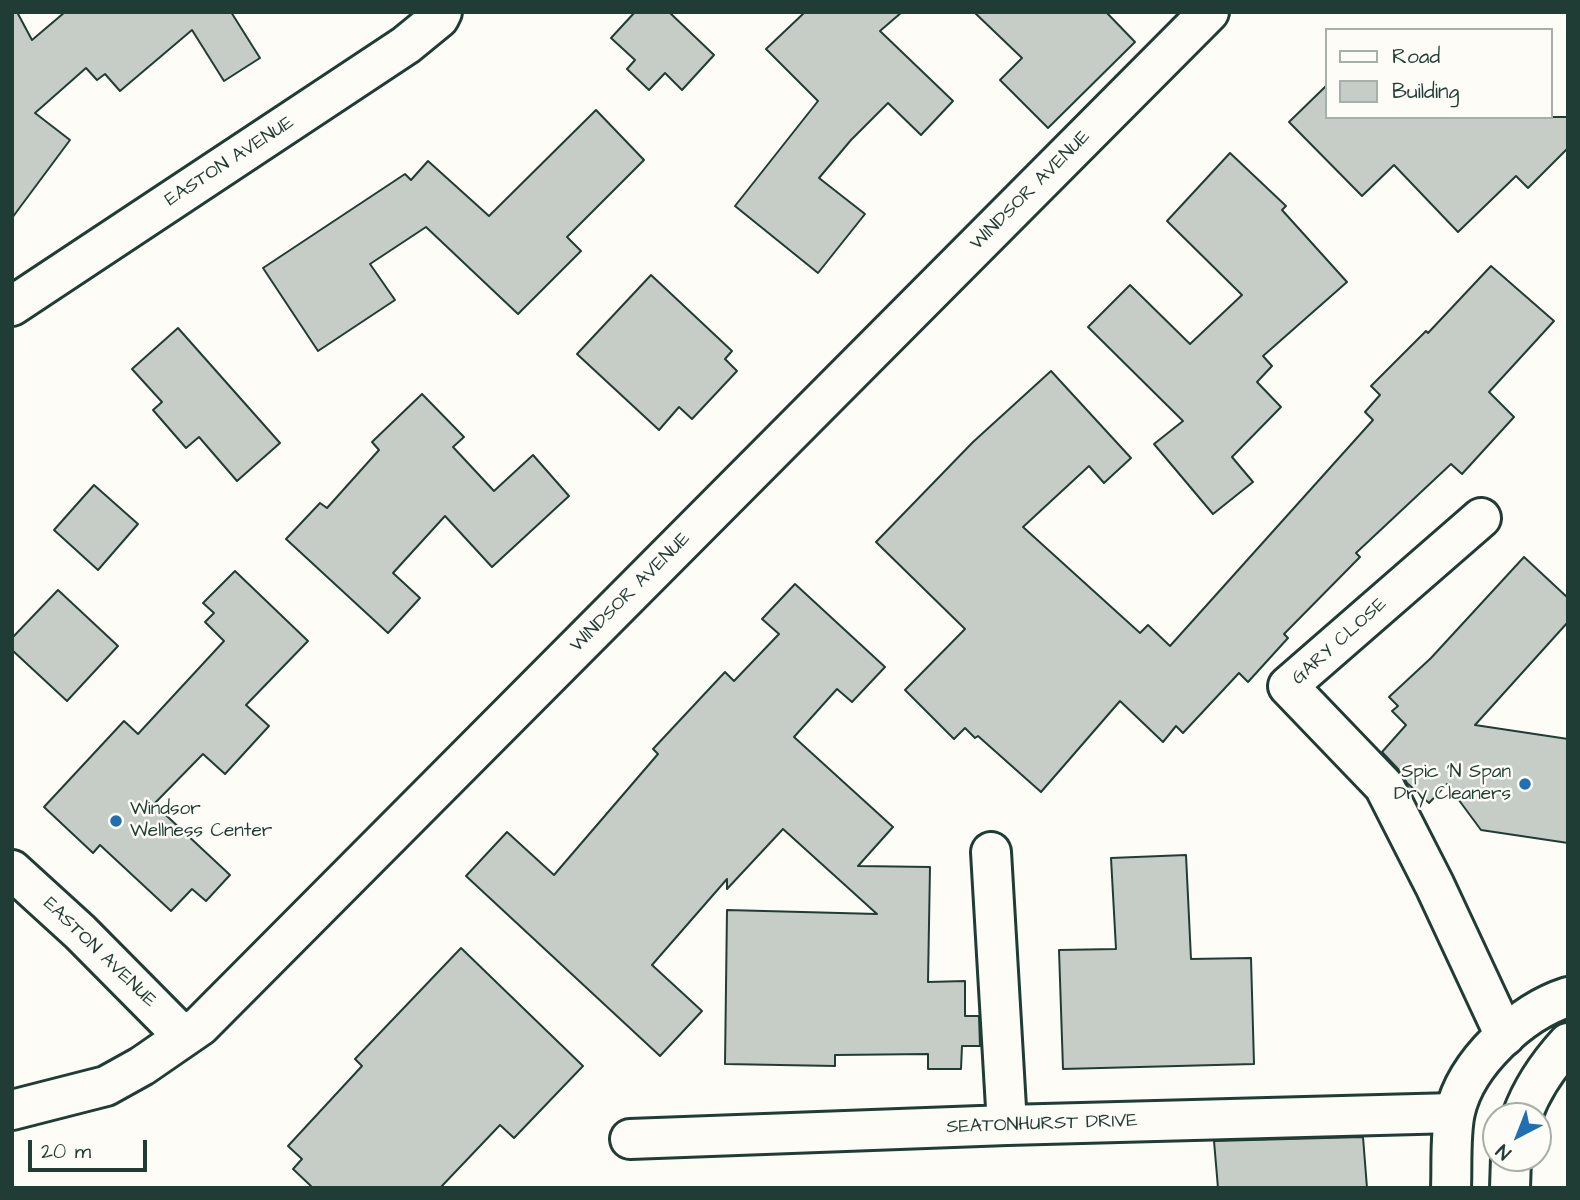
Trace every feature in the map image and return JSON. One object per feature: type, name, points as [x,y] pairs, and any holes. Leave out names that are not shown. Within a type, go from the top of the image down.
[{"type":"street","name":"EASTON AVENUE","points":[[12,306],[406,45],[439,18],[442,12]]},
{"type":"street","name":"WINDSOR AVENUE","points":[[12,1110],[106,1086],[142,1066],[200,1026],[1209,12]]},
{"type":"street","name":"GARY CLOSE","points":[[1481,519],[1288,686],[1384,786],[1435,886],[1505,1036]]},
{"type":"street","points":[[991,852],[1007,1125]]},
{"type":"street","name":"EASTON AVENUE","points":[[12,870],[80,932],[184,1037]]},
{"type":"street","points":[[1451,1188],[1454,1113],[1465,1086],[1482,1061],[1526,1017],[1551,1002],[1568,997]]},
{"type":"street","points":[[1527,1102],[1552,1060],[1568,1043]]},
{"type":"street","name":"SEATONHURST DRIVE","points":[[630,1139],[1007,1125],[1454,1113]]},
{"type":"building","points":[[12,12],[17,12],[32,40],[65,12],[231,12],[260,58],[224,81],[192,30],[120,91],[105,74],[97,80],[86,68],[35,113],[70,140],[12,218]]},
{"type":"building","points":[[635,12],[669,12],[714,55],[682,90],[665,73],[649,90],[627,69],[635,60],[611,38]]},
{"type":"building","points":[[805,12],[902,12],[880,31],[953,101],[921,135],[888,103],[851,140],[819,178],[865,214],[818,273],[735,206],[818,101],[766,49]]},
{"type":"building","points":[[974,12],[1106,12],[1135,42],[1048,128],[1000,80],[1022,58]]},
{"type":"building","points":[[1324,88],[1324,119],[1568,117],[1568,148],[1528,188],[1516,176],[1458,232],[1394,165],[1362,196],[1289,122]]},
{"type":"building","points":[[596,110],[644,160],[567,237],[581,251],[518,314],[426,227],[370,264],[395,300],[318,351],[263,268],[405,174],[411,180],[428,161],[489,216]]},
{"type":"building","points":[[1230,153],[1286,206],[1282,210],[1347,282],[1263,356],[1272,366],[1257,382],[1281,407],[1232,457],[1253,482],[1213,514],[1154,444],[1183,421],[1088,327],[1130,285],[1190,344],[1242,295],[1167,221]]},
{"type":"building","points":[[1491,266],[1554,321],[1489,392],[1514,417],[1462,474],[1451,464],[1356,553],[1360,557],[1284,634],[1288,638],[1248,682],[1239,673],[1183,733],[1176,726],[1163,742],[1120,701],[1041,792],[978,736],[975,738],[965,728],[954,739],[905,690],[965,629],[876,542],[973,442],[1051,371],[1131,458],[1104,483],[1089,466],[1023,527],[1140,633],[1148,625],[1170,646],[1373,420],[1365,412],[1380,395],[1371,386],[1426,331],[1428,333]]},
{"type":"building","points":[[651,275],[732,351],[725,359],[737,371],[692,419],[679,407],[659,430],[577,354]]},
{"type":"building","points":[[178,328],[280,443],[237,481],[199,437],[186,448],[153,410],[162,402],[132,369]]},
{"type":"building","points":[[422,394],[464,437],[453,447],[494,491],[533,455],[569,496],[492,567],[445,516],[393,573],[420,598],[388,633],[286,539],[320,503],[327,508],[379,450],[372,442]]},
{"type":"building","points":[[94,485],[138,524],[98,570],[54,530]]},
{"type":"building","points":[[1524,557],[1568,598],[1568,622],[1475,725],[1568,739],[1568,843],[1481,830],[1447,784],[1429,803],[1407,783],[1382,752],[1406,725],[1392,711],[1398,706],[1389,697],[1431,658]]},
{"type":"building","points":[[235,571],[308,641],[246,705],[269,726],[225,774],[203,754],[154,804],[230,875],[206,901],[192,889],[171,911],[100,845],[93,853],[44,807],[124,721],[138,734],[224,641],[205,622],[214,613],[203,603]]},
{"type":"building","points":[[795,584],[885,667],[852,702],[837,689],[794,737],[893,827],[858,866],[930,867],[928,982],[965,981],[965,1016],[979,1016],[980,1046],[962,1046],[961,1069],[928,1069],[928,1054],[835,1055],[835,1066],[725,1064],[727,910],[877,914],[783,829],[727,889],[727,879],[652,965],[702,1011],[660,1056],[466,876],[507,832],[554,875],[658,754],[653,749],[725,672],[734,681],[779,634],[762,619]]},
{"type":"building","points":[[58,590],[118,646],[67,701],[12,650],[12,638]]},
{"type":"building","points":[[1186,855],[1191,959],[1251,958],[1254,1064],[1063,1069],[1059,950],[1116,949],[1111,858]]},
{"type":"building","points":[[461,948],[583,1066],[514,1138],[500,1125],[440,1188],[313,1188],[293,1169],[302,1159],[288,1146],[362,1066],[355,1059]]},
{"type":"building","points":[[1363,1137],[1367,1188],[1218,1188],[1214,1141]]},
{"type":"place","name":"Spic 'N Span Dry Cleaners","points":[[1525,784]]},
{"type":"place","name":"Windsor Wellness Center","points":[[116,821]]}]
